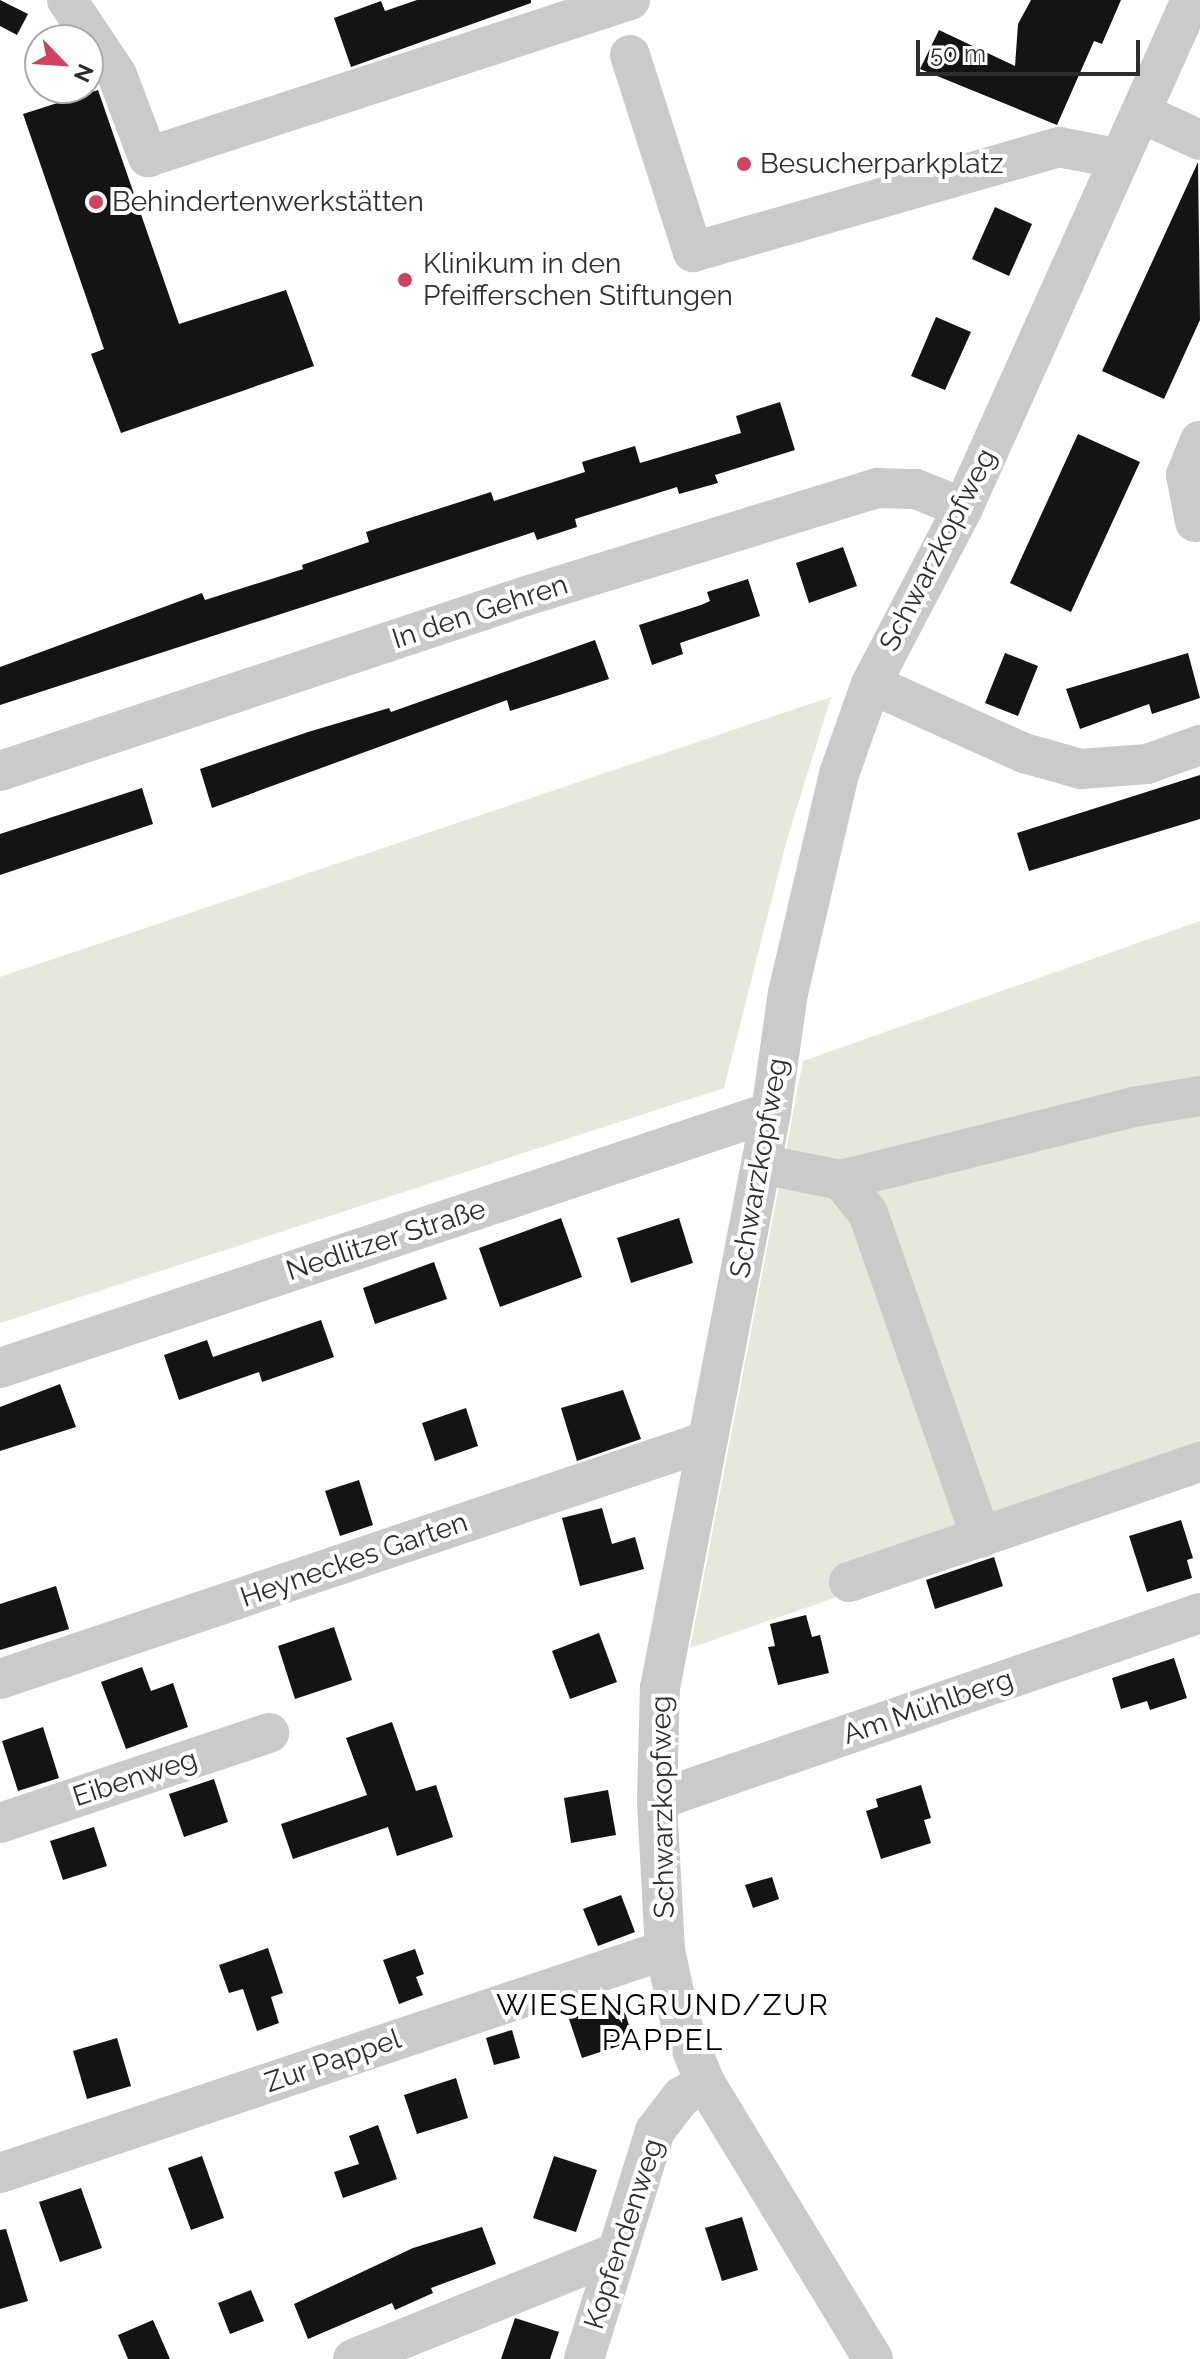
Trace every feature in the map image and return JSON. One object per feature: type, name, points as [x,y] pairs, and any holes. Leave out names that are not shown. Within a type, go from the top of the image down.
[{"type":"street","points":[[67,0],[117,75],[148,157],[630,0]]},
{"type":"street","name":"Schwarzkopfweg","points":[[873,2359],[705,2083],[680,2020],[665,1950],[657,1800],[660,1688],[771,1112],[788,993],[818,851],[871,684],[963,508],[1191,0]]},
{"type":"street","points":[[630,55],[693,252],[1059,147],[1120,159]]},
{"type":"street","points":[[1141,113],[1200,140]]},
{"type":"street","points":[[1195,522],[1186,475],[1200,441]]},
{"type":"street","name":"In den Gehren","points":[[0,771],[526,596],[878,488],[916,489],[963,508]]},
{"type":"street","points":[[871,684],[1024,753],[1081,769],[1147,764],[1200,745]]},
{"type":"street","points":[[761,1164],[841,1180],[1133,1107],[1200,1096]]},
{"type":"street","name":"Nedlitzer Straße","points":[[0,1368],[771,1112]]},
{"type":"street","points":[[841,1180],[868,1213],[981,1538]]},
{"type":"street","name":"Heyneckes Garten","points":[[0,1679],[707,1441]]},
{"type":"street","points":[[849,1582],[1200,1462]]},
{"type":"street","name":"Am Mühlberg","points":[[657,1800],[1200,1613]]},
{"type":"street","name":"Eibenweg","points":[[0,1823],[269,1733]]},
{"type":"street","name":"Zur Pappel","points":[[0,2173],[665,1950]]},
{"type":"street","name":"Kopfendenweg","points":[[584,2359],[655,2131],[681,2097],[705,2083]]},
{"type":"street","points":[[353,2359],[616,2253]]},
{"type":"shaded area","points":[[831,697],[786,843],[724,1088],[0,1323],[0,977]]},
{"type":"shaded area","points":[[1200,921],[1200,1471],[690,1648],[803,1061]]},
{"type":"building","points":[[0,0],[28,14],[17,35],[0,26]]},
{"type":"building","points":[[417,0],[531,0],[531,3],[351,67],[334,18],[381,1],[385,11]]},
{"type":"building","points":[[1031,0],[1121,0],[1102,44],[1094,41],[1057,125],[920,69],[939,30],[1015,66],[1018,24]]},
{"type":"building","name":"Behindertenwerkstätten","points":[[54,104],[103,104],[179,324],[286,290],[314,366],[121,433],[91,354],[104,349],[23,114]]},
{"type":"building","points":[[1198,162],[1200,320],[1164,399],[1102,371]]},
{"type":"building","points":[[995,207],[1032,224],[1009,276],[972,259]]},
{"type":"building","points":[[936,317],[971,332],[945,390],[911,376]]},
{"type":"building","points":[[780,402],[795,450],[715,475],[718,483],[679,494],[677,487],[575,519],[577,527],[537,540],[534,532],[0,705],[0,667],[202,593],[205,600],[303,569],[302,565],[369,542],[366,532],[491,492],[494,501],[585,472],[582,462],[635,446],[640,463],[741,433],[736,416]]},
{"type":"building","points":[[1078,434],[1140,462],[1071,612],[1010,583]]},
{"type":"building","points":[[843,547],[857,586],[809,603],[796,563]]},
{"type":"building","points":[[748,579],[760,616],[680,643],[683,654],[652,665],[639,625],[701,605],[710,601],[707,592]]},
{"type":"building","points":[[595,640],[609,679],[510,711],[507,700],[212,808],[200,769],[308,732],[389,708],[391,712]]},
{"type":"building","points":[[1005,653],[1038,666],[1018,716],[985,703]]},
{"type":"building","points":[[1188,653],[1200,698],[1152,714],[1149,704],[1080,729],[1066,689]]},
{"type":"building","points":[[1200,775],[1200,819],[1029,871],[1017,833]]},
{"type":"building","points":[[142,788],[153,824],[0,875],[0,834]]},
{"type":"building","points":[[561,1218],[582,1277],[500,1307],[479,1248]]},
{"type":"building","points":[[679,1218],[693,1263],[631,1283],[617,1238]]},
{"type":"building","points":[[434,1262],[447,1299],[375,1324],[363,1288]]},
{"type":"building","points":[[321,1320],[334,1357],[262,1382],[259,1372],[179,1400],[164,1355],[207,1340],[213,1357]]},
{"type":"building","points":[[60,1384],[76,1427],[0,1451],[0,1407]]},
{"type":"building","points":[[623,1390],[641,1439],[577,1461],[561,1408]]},
{"type":"building","points":[[466,1408],[478,1446],[435,1461],[422,1423]]},
{"type":"building","points":[[359,1480],[373,1525],[340,1536],[325,1491]]},
{"type":"building","points":[[602,1508],[612,1544],[635,1537],[644,1569],[580,1586],[562,1518]]},
{"type":"building","points":[[1181,1520],[1193,1558],[1187,1560],[1192,1578],[1147,1592],[1129,1536]]},
{"type":"building","points":[[994,1557],[1003,1586],[935,1609],[926,1580]]},
{"type":"building","points":[[56,1586],[69,1629],[0,1650],[0,1604]]},
{"type":"building","points":[[806,1615],[812,1637],[820,1635],[829,1673],[778,1685],[768,1647],[775,1646],[770,1624]]},
{"type":"building","points":[[334,1627],[352,1680],[295,1699],[278,1646]]},
{"type":"building","points":[[599,1633],[617,1682],[570,1699],[552,1651]]},
{"type":"building","points":[[1174,1658],[1187,1698],[1150,1710],[1147,1701],[1121,1709],[1112,1678]]},
{"type":"building","points":[[142,1667],[151,1691],[173,1683],[188,1727],[126,1749],[101,1682]]},
{"type":"building","points":[[392,1722],[416,1791],[436,1785],[453,1837],[397,1856],[388,1827],[293,1859],[281,1824],[367,1795],[346,1738]]},
{"type":"building","points":[[43,1727],[59,1778],[18,1791],[2,1741]]},
{"type":"building","points":[[214,1779],[228,1822],[184,1837],[169,1794]]},
{"type":"building","points":[[921,1785],[931,1818],[924,1820],[931,1843],[881,1859],[866,1811],[878,1807],[876,1799]]},
{"type":"building","points":[[608,1790],[616,1835],[571,1843],[564,1798]]},
{"type":"building","points":[[94,1827],[107,1866],[63,1880],[50,1841]]},
{"type":"building","points":[[772,1877],[779,1899],[753,1908],[745,1885]]},
{"type":"building","points":[[621,1895],[635,1932],[598,1946],[583,1909]]},
{"type":"building","points":[[268,1948],[283,1993],[271,1997],[279,2023],[257,2031],[243,1989],[229,1993],[219,1965]]},
{"type":"building","points":[[415,1949],[424,1974],[416,1977],[423,1995],[399,2004],[383,1960]]},
{"type":"building","points":[[620,1997],[634,2041],[582,2058],[567,2013]]},
{"type":"building","points":[[512,2030],[520,2058],[494,2065],[486,2038]]},
{"type":"building","points":[[117,2038],[131,2086],[87,2099],[73,2051]]},
{"type":"building","points":[[456,2078],[468,2118],[417,2134],[404,2095]]},
{"type":"building","points":[[378,2125],[397,2179],[343,2198],[334,2172],[359,2164],[349,2136]]},
{"type":"building","points":[[202,2156],[224,2218],[191,2230],[168,2168]]},
{"type":"building","points":[[554,2156],[597,2170],[576,2232],[533,2218]]},
{"type":"building","points":[[81,2188],[102,2248],[60,2262],[39,2202]]},
{"type":"building","points":[[742,2217],[758,2270],[722,2281],[705,2228]]},
{"type":"building","points":[[482,2227],[496,2264],[431,2288],[433,2293],[395,2310],[392,2303],[308,2339],[294,2304],[413,2248]]},
{"type":"building","points":[[6,2229],[28,2301],[0,2309],[0,2230]]},
{"type":"building","points":[[251,2290],[264,2321],[230,2334],[218,2303]]},
{"type":"building","points":[[515,2318],[559,2332],[550,2359],[501,2359]]},
{"type":"building","points":[[153,2320],[170,2359],[128,2359],[118,2335]]},
{"type":"place","name":"Besucherparkplatz","points":[[744,164]]},
{"type":"place","name":"Behindertenwerkstätten","points":[[96,202]]},
{"type":"place","name":"Klinikum in den Pfeifferschen Stiftungen","points":[[405,280]]},
{"type":"district","name":"WIESENGRUND/ZUR PAPPEL","points":[[663,2022]]}]
